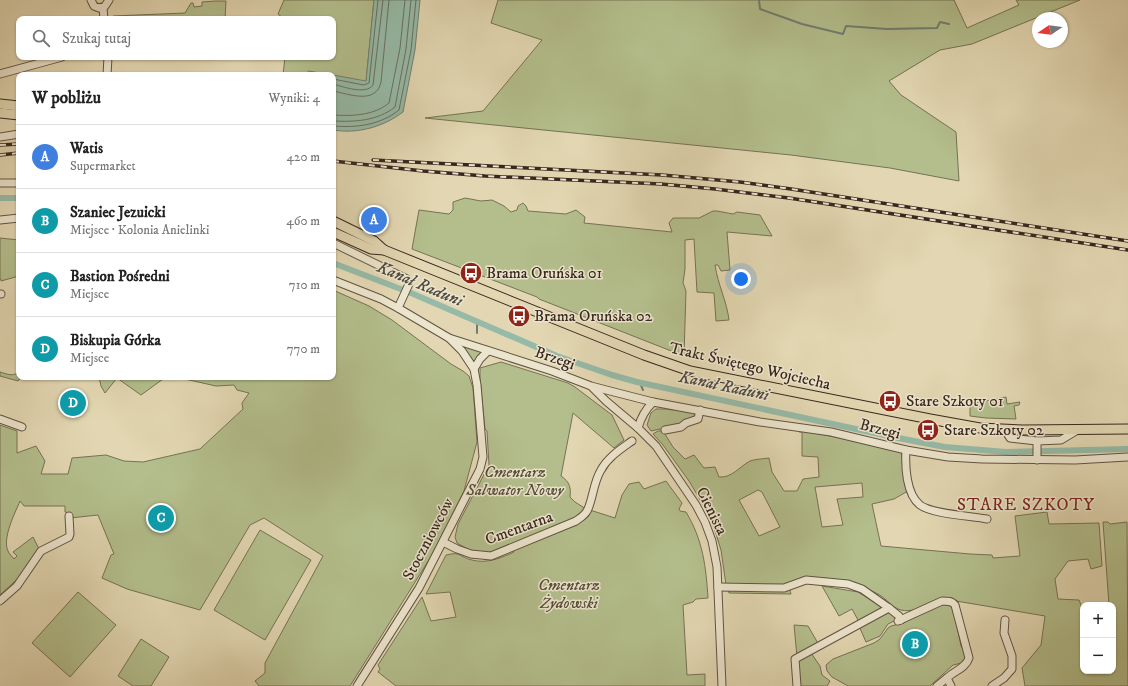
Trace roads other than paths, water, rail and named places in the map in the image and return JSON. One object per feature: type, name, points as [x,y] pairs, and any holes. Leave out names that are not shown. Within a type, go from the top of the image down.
[{"type":"main road","points":[[0,104],[16,106]]},
{"type":"main road","points":[[0,113],[16,115]]},
{"type":"main road","name":"Trakt Świętego Wojciecha","points":[[336,222],[374,241],[384,250]]},
{"type":"main road","name":"Trakt Świętego Wojciecha","points":[[336,233],[372,249],[384,250],[632,350],[690,371],[959,425],[1005,430],[1128,429]]},
{"type":"street","points":[[91,0],[94,6],[101,8],[107,4],[109,0]]},
{"type":"street","points":[[101,8],[101,16]]},
{"type":"street","points":[[101,8],[103,16]]},
{"type":"street","points":[[0,74],[51,60]]},
{"type":"street","points":[[107,72],[108,60]]},
{"type":"street","points":[[0,137],[16,134]]},
{"type":"street","points":[[0,183],[16,183]]},
{"type":"street","points":[[0,220],[16,218]]},
{"type":"street","points":[[336,244],[407,279],[409,284],[398,308]]},
{"type":"street","points":[[336,281],[375,296],[449,338]]},
{"type":"street","name":"Brzegi","points":[[449,338],[591,386],[653,402],[760,422],[831,432],[906,450],[948,457],[1075,460],[1128,457]]},
{"type":"street","name":"Stoczniowców","points":[[357,686],[419,588],[478,474],[482,462],[482,444],[474,369],[462,350],[449,338]]},
{"type":"street","points":[[474,369],[480,359],[488,351]]},
{"type":"street","name":"Cienista","points":[[591,386],[638,428],[664,456],[696,504],[705,522],[715,554],[718,587],[722,686]]},
{"type":"street","points":[[638,428],[646,408],[653,402]]},
{"type":"street","points":[[665,430],[681,427],[686,423],[698,419],[700,410]]},
{"type":"street","points":[[0,419],[22,427]]},
{"type":"street","points":[[1005,430],[1010,438],[1037,444],[1060,440],[1076,430]]},
{"type":"street","name":"Cmentarna","points":[[443,542],[471,554],[491,556],[576,522],[588,510],[594,485],[602,468],[617,452],[632,441]]},
{"type":"street","points":[[1037,444],[1037,458]]},
{"type":"street","points":[[906,450],[906,464],[910,489],[915,499],[920,504],[935,511],[986,519]]},
{"type":"street","points":[[0,601],[17,586],[41,551],[69,537],[68,516]]},
{"type":"street","points":[[718,587],[784,588],[806,580],[848,584],[862,589],[889,608],[899,616],[900,621],[942,601],[949,601],[955,605],[969,658],[968,662],[964,666],[952,673],[936,686]]},
{"type":"street","points":[[797,686],[795,659],[889,608]]},
{"type":"street","points":[[992,686],[1004,678],[1012,669],[1012,656],[1004,633],[1005,620]]},
{"type":"street","points":[[947,678],[951,686]]},
{"type":"water","points":[[374,0],[420,0],[415,50],[403,112],[387,122],[370,128],[352,131],[336,130],[336,76],[366,81]]},
{"type":"waterway","points":[[759,0],[760,9],[802,24],[843,34],[846,26],[887,29],[937,28],[940,22],[949,24]]},
{"type":"waterway","name":"Kanał Raduni","points":[[0,198],[16,198]]},
{"type":"waterway","name":"Kanał Raduni","points":[[336,264],[411,293],[557,356],[637,382],[945,447],[1006,452],[1128,449]]},
{"type":"waterway","points":[[477,321],[477,333]]},
{"type":"waterway","name":"Kanał Raduni","points":[[640,383],[643,390]]},
{"type":"railway","points":[[0,145],[16,144]]},
{"type":"railway","points":[[0,155],[16,153]]},
{"type":"railway","points":[[373,160],[662,175],[740,182],[1128,241]]},
{"type":"railway","points":[[336,161],[485,176],[661,184],[715,189],[789,198],[1128,250]]},
{"type":"place","name":"Watis","points":[[374,220]]},
{"type":"place","name":"Brama Oruńska 01","points":[[471,273]]},
{"type":"place","name":"Brama Oruńska 02","points":[[519,316]]},
{"type":"place","name":"Stare Szkoty 01","points":[[890,401]]},
{"type":"place","name":"Biskupia Górka","points":[[73,403]]},
{"type":"place","name":"Stare Szkoty 02","points":[[928,430]]},
{"type":"place","name":"Bastion Pośredni","points":[[161,518]]},
{"type":"place","name":"Szaniec Jezuicki","points":[[915,644]]},
{"type":"district","name":"STARE SZKOTY","points":[[1026,505]]},
{"type":"park label","name":"Cmentarz Salwator Nowy","points":[[515,481]]},
{"type":"park label","name":"Cmentarz Żydowski","points":[[569,594]]}]
